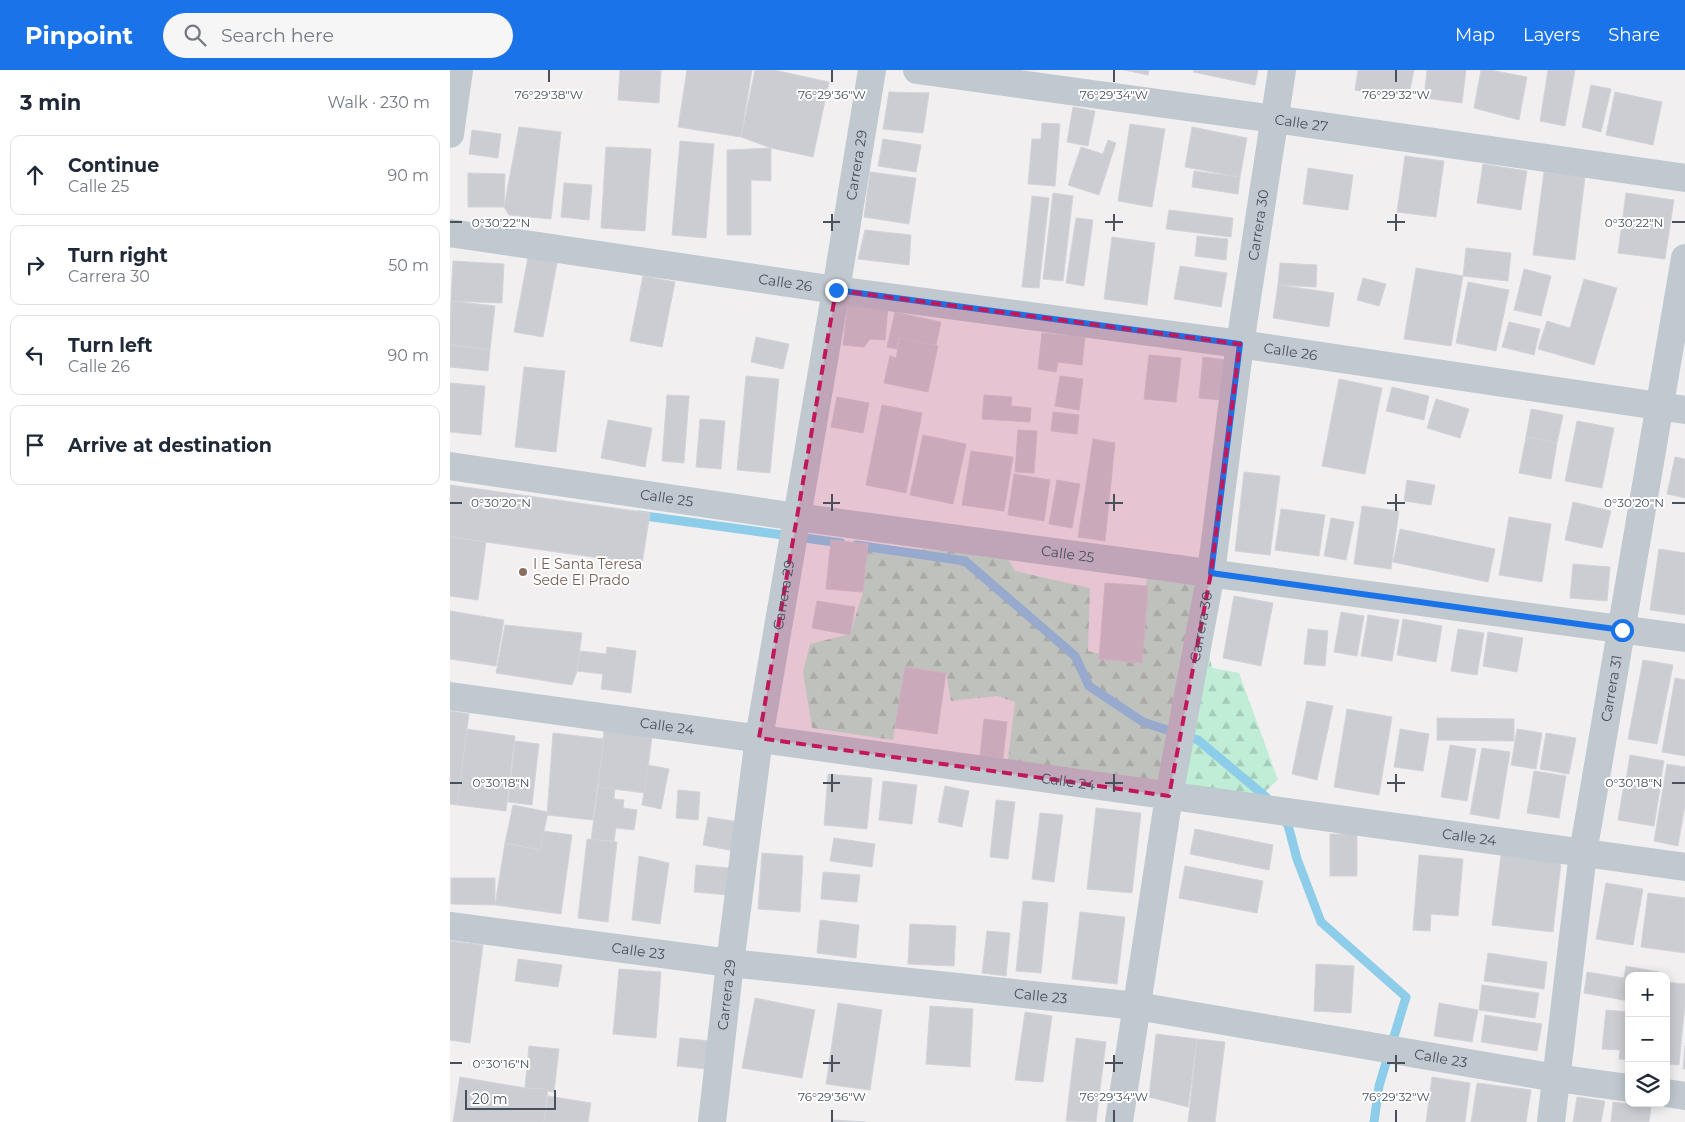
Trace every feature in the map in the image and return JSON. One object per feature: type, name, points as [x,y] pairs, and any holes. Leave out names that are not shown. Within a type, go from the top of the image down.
[{"type":"street","points":[[450,134],[458,70]]},
{"type":"street","name":"Carrera 29","points":[[712,1122],[759,738],[872,70]]},
{"type":"street","name":"Calle 27","points":[[917,70],[1685,178]]},
{"type":"street","name":"Carrera 30","points":[[1119,1122],[1169,796],[1211,573],[1240,344],[1282,70]]},
{"type":"street","name":"Calle 26","points":[[450,233],[836,290],[1240,344],[1673,408]]},
{"type":"street","name":"Carrera 31","points":[[1551,1122],[1583,853],[1622,630],[1673,408],[1685,258]]},
{"type":"street","name":"Calle 25","points":[[450,466],[797,517],[1685,638]]},
{"type":"street","name":"Calle 24","points":[[450,696],[1685,867]]},
{"type":"street","name":"Calle 23","points":[[450,926],[730,963],[1137,1006],[1556,1078],[1625,1087]]},
{"type":"street","points":[[1670,1094],[1685,1096]]},
{"type":"highlighted area","points":[[836,290],[1240,344],[1211,573],[1169,796],[759,738]]},
{"type":"green space","points":[[866,545],[1007,556],[1015,571],[1090,588],[1088,651],[1141,663],[1147,574],[1194,579],[1212,668],[1239,673],[1278,780],[1257,798],[1007,767],[1015,702],[997,696],[951,701],[946,673],[905,667],[893,740],[812,728],[803,672],[810,644],[850,634],[863,592]]},
{"type":"building","points":[[620,70],[661,70],[659,103],[618,100]]},
{"type":"building","points":[[687,70],[752,70],[741,137],[678,127]]},
{"type":"building","points":[[755,70],[774,70],[829,82],[813,157],[771,148],[741,137]]},
{"type":"building","points":[[1124,70],[1149,70],[1148,75]]},
{"type":"building","points":[[1194,70],[1258,70],[1255,85],[1193,72]]},
{"type":"building","points":[[1358,70],[1414,70],[1408,100],[1355,90]]},
{"type":"building","points":[[1427,70],[1466,70],[1462,103],[1424,98]]},
{"type":"building","points":[[1481,70],[1527,77],[1519,120],[1474,108]]},
{"type":"building","points":[[1548,70],[1575,70],[1565,126],[1540,121]]},
{"type":"building","points":[[1591,85],[1611,89],[1601,132],[1582,127]]},
{"type":"building","points":[[889,92],[929,93],[923,133],[883,129]]},
{"type":"building","points":[[1615,92],[1662,102],[1653,145],[1606,135]]},
{"type":"building","points":[[1073,107],[1095,111],[1088,146],[1067,142]]},
{"type":"building","points":[[1042,123],[1060,124],[1055,186],[1028,184],[1032,139],[1041,139]]},
{"type":"building","points":[[1130,124],[1165,129],[1152,207],[1118,201]]},
{"type":"building","points":[[519,127],[561,132],[551,219],[509,215],[504,207]]},
{"type":"building","points":[[1192,127],[1247,138],[1240,177],[1185,167]]},
{"type":"building","points":[[472,130],[501,134],[498,158],[469,154]]},
{"type":"building","points":[[883,139],[921,145],[916,172],[878,166]]},
{"type":"building","points":[[1108,140],[1116,143],[1099,195],[1068,185],[1081,147],[1103,154]]},
{"type":"building","points":[[680,141],[714,144],[706,238],[672,235]]},
{"type":"building","points":[[606,147],[651,149],[645,231],[601,228]]},
{"type":"building","points":[[771,148],[771,181],[751,180],[751,235],[727,235],[727,150]]},
{"type":"building","points":[[1405,156],[1444,161],[1436,217],[1397,212]]},
{"type":"building","points":[[1483,164],[1527,171],[1521,210],[1477,203]]},
{"type":"building","points":[[1308,168],[1353,175],[1348,210],[1303,204]]},
{"type":"building","points":[[1194,171],[1240,177],[1238,194],[1192,187]]},
{"type":"building","points":[[870,172],[916,178],[909,224],[864,217]]},
{"type":"building","points":[[1544,172],[1585,177],[1575,260],[1533,255]]},
{"type":"building","points":[[468,173],[505,174],[504,207],[468,207]]},
{"type":"building","points":[[564,183],[592,185],[589,220],[561,217]]},
{"type":"building","points":[[1053,193],[1073,196],[1063,281],[1043,279]]},
{"type":"building","points":[[1626,193],[1674,200],[1665,259],[1618,253]]},
{"type":"building","points":[[1032,196],[1049,198],[1039,288],[1022,287]]},
{"type":"building","points":[[1169,210],[1233,218],[1231,237],[1166,229]]},
{"type":"building","points":[[1076,218],[1093,220],[1084,286],[1066,283]]},
{"type":"building","points":[[865,230],[911,235],[909,265],[858,259]]},
{"type":"building","points":[[1197,236],[1228,239],[1226,260],[1195,256]]},
{"type":"building","points":[[1112,237],[1155,243],[1147,305],[1104,299]]},
{"type":"building","points":[[1466,248],[1511,253],[1508,281],[1463,276]]},
{"type":"building","points":[[528,257],[557,263],[543,337],[514,332]]},
{"type":"building","points":[[453,261],[504,264],[502,303],[451,301]]},
{"type":"building","points":[[1280,263],[1317,265],[1316,287],[1278,285]]},
{"type":"building","points":[[1180,266],[1227,273],[1221,307],[1174,299]]},
{"type":"building","points":[[1416,268],[1463,276],[1451,346],[1404,339]]},
{"type":"building","points":[[1524,269],[1551,276],[1541,316],[1514,310]]},
{"type":"building","points":[[643,276],[675,282],[662,347],[630,341]]},
{"type":"building","points":[[1363,278],[1386,284],[1379,306],[1357,300]]},
{"type":"building","points":[[1584,279],[1617,288],[1594,365],[1538,349],[1547,321],[1570,328]]},
{"type":"building","points":[[1468,282],[1509,290],[1496,351],[1456,343]]},
{"type":"building","points":[[1278,285],[1334,293],[1329,327],[1273,318]]},
{"type":"building","points":[[451,301],[495,306],[490,350],[450,345]]},
{"type":"building","points":[[848,303],[888,307],[885,340],[870,339],[864,347],[843,345]]},
{"type":"building","points":[[895,312],[941,322],[936,345],[899,338],[897,349],[887,347]]},
{"type":"building","points":[[1509,322],[1540,329],[1534,355],[1502,347]]},
{"type":"building","points":[[1042,333],[1085,337],[1082,365],[1058,362],[1056,372],[1038,369]]},
{"type":"building","points":[[756,337],[789,344],[783,369],[751,362]]},
{"type":"building","points":[[900,338],[938,346],[928,392],[884,383],[890,356],[896,358]]},
{"type":"building","points":[[450,345],[490,350],[488,371],[450,367]]},
{"type":"building","points":[[1149,355],[1181,358],[1176,402],[1144,399]]},
{"type":"building","points":[[1203,357],[1227,360],[1222,400],[1199,398]]},
{"type":"building","points":[[524,367],[565,371],[556,452],[515,447]]},
{"type":"building","points":[[746,376],[779,379],[770,473],[737,470]]},
{"type":"building","points":[[1060,376],[1083,379],[1079,410],[1055,406]]},
{"type":"building","points":[[1339,379],[1382,388],[1365,474],[1322,466]]},
{"type":"building","points":[[450,383],[485,386],[481,435],[450,432]]},
{"type":"building","points":[[1392,387],[1429,396],[1424,420],[1386,411]]},
{"type":"building","points":[[667,395],[689,396],[684,463],[662,461]]},
{"type":"building","points":[[984,395],[1012,397],[1011,406],[1031,408],[1030,422],[982,419]]},
{"type":"building","points":[[837,397],[869,403],[863,433],[831,427]]},
{"type":"building","points":[[1436,399],[1469,409],[1460,438],[1427,428]]},
{"type":"building","points":[[882,405],[922,413],[906,493],[866,485]]},
{"type":"building","points":[[1531,409],[1563,415],[1557,443],[1526,437]]},
{"type":"building","points":[[1053,412],[1079,415],[1077,434],[1051,431]]},
{"type":"building","points":[[700,419],[725,421],[721,469],[696,467]]},
{"type":"building","points":[[608,420],[652,428],[645,467],[601,458]]},
{"type":"building","points":[[1577,421],[1614,428],[1602,488],[1565,481]]},
{"type":"building","points":[[1018,430],[1037,431],[1034,473],[1015,472]]},
{"type":"building","points":[[923,435],[966,444],[953,504],[910,495]]},
{"type":"building","points":[[1526,437],[1557,443],[1551,479],[1519,473]]},
{"type":"building","points":[[1093,439],[1115,443],[1105,541],[1078,537]]},
{"type":"building","points":[[971,451],[1013,457],[1004,511],[962,505]]},
{"type":"building","points":[[1675,457],[1685,459],[1685,498],[1667,494]]},
{"type":"building","points":[[1244,472],[1280,476],[1270,555],[1235,551]]},
{"type":"building","points":[[1014,474],[1050,480],[1044,521],[1008,515]]},
{"type":"building","points":[[1057,480],[1080,484],[1072,528],[1049,524]]},
{"type":"building","points":[[1407,480],[1435,485],[1431,505],[1404,501]]},
{"type":"building","points":[[450,485],[650,513],[642,564],[450,537]]},
{"type":"building","points":[[1573,502],[1611,511],[1602,548],[1565,540]]},
{"type":"building","points":[[1362,506],[1399,511],[1391,569],[1354,564]]},
{"type":"building","points":[[1281,509],[1325,515],[1319,556],[1275,550]]},
{"type":"building","points":[[1509,517],[1551,524],[1542,582],[1499,575]]},
{"type":"building","points":[[1331,518],[1354,522],[1346,560],[1324,556]]},
{"type":"building","points":[[1400,529],[1495,549],[1488,582],[1393,562]]},
{"type":"building","points":[[450,537],[486,542],[478,600],[450,596]]},
{"type":"building","points":[[831,540],[868,544],[863,592],[826,589]]},
{"type":"building","points":[[1659,549],[1685,553],[1685,615],[1650,610]]},
{"type":"building","points":[[1573,564],[1610,567],[1607,601],[1570,598]]},
{"type":"building","points":[[1105,583],[1148,586],[1142,663],[1099,659]]},
{"type":"building","points":[[1234,596],[1273,603],[1261,666],[1223,658]]},
{"type":"building","points":[[817,601],[855,607],[850,635],[812,628]]},
{"type":"building","points":[[450,611],[504,620],[496,666],[450,659]]},
{"type":"building","points":[[1341,612],[1364,616],[1357,656],[1334,652]]},
{"type":"building","points":[[1368,615],[1399,620],[1392,661],[1361,656]]},
{"type":"building","points":[[1403,619],[1442,626],[1436,662],[1397,655]]},
{"type":"building","points":[[505,625],[582,633],[577,671],[572,685],[496,673]]},
{"type":"building","points":[[1308,629],[1328,631],[1325,666],[1304,664]]},
{"type":"building","points":[[1458,629],[1484,633],[1477,675],[1451,671]]},
{"type":"building","points":[[1488,632],[1523,638],[1517,672],[1483,666]]},
{"type":"building","points":[[607,647],[636,651],[631,693],[601,689],[603,674],[577,671],[580,651],[606,654]]},
{"type":"building","points":[[1643,660],[1673,665],[1657,744],[1628,739]]},
{"type":"building","points":[[905,667],[946,673],[937,734],[895,728]]},
{"type":"building","points":[[1675,678],[1685,680],[1685,756],[1662,752]]},
{"type":"building","points":[[1307,701],[1333,706],[1317,780],[1292,774]]},
{"type":"building","points":[[1347,709],[1392,717],[1379,795],[1334,787]]},
{"type":"building","points":[[450,711],[469,714],[457,805],[450,804]]},
{"type":"building","points":[[1437,718],[1514,719],[1514,741],[1437,740]]},
{"type":"building","points":[[984,719],[1007,722],[1003,758],[980,756]]},
{"type":"building","points":[[467,729],[515,736],[506,811],[457,805]]},
{"type":"building","points":[[1400,729],[1429,734],[1423,771],[1394,767]]},
{"type":"building","points":[[1517,729],[1542,733],[1536,769],[1511,765]]},
{"type":"building","points":[[604,730],[652,736],[645,793],[598,787]]},
{"type":"building","points":[[553,733],[604,739],[593,820],[547,815]]},
{"type":"building","points":[[1546,733],[1576,738],[1569,774],[1540,769]]},
{"type":"building","points":[[515,741],[539,744],[532,805],[508,802]]},
{"type":"building","points":[[1450,745],[1476,749],[1467,801],[1441,797]]},
{"type":"building","points":[[1482,748],[1510,752],[1499,819],[1470,814]]},
{"type":"building","points":[[1630,755],[1664,761],[1660,785],[1626,780]]},
{"type":"building","points":[[1667,764],[1685,767],[1685,805],[1678,846],[1654,841]]},
{"type":"building","points":[[648,765],[669,769],[661,809],[642,805]]},
{"type":"building","points":[[1534,771],[1566,776],[1559,818],[1527,813]]},
{"type":"building","points":[[828,774],[872,778],[867,829],[824,825]]},
{"type":"building","points":[[883,781],[917,785],[912,824],[879,820]]},
{"type":"building","points":[[1624,784],[1660,789],[1654,826],[1618,820]]},
{"type":"building","points":[[945,786],[969,791],[962,827],[938,822]]},
{"type":"building","points":[[598,787],[615,789],[614,799],[624,800],[623,808],[637,810],[634,830],[616,828],[614,841],[591,840]]},
{"type":"building","points":[[678,790],[700,792],[698,820],[676,818]]},
{"type":"building","points":[[996,800],[1015,802],[1008,859],[990,857]]},
{"type":"building","points":[[513,805],[548,812],[540,850],[505,843]]},
{"type":"building","points":[[1096,808],[1141,813],[1132,893],[1087,889]]},
{"type":"building","points":[[1040,813],[1063,815],[1054,882],[1032,879]]},
{"type":"building","points":[[708,817],[739,822],[734,851],[703,845]]},
{"type":"building","points":[[1195,829],[1273,845],[1269,870],[1190,854]]},
{"type":"building","points":[[543,831],[572,835],[561,914],[495,905],[505,843],[540,850]]},
{"type":"building","points":[[1330,834],[1357,834],[1357,876],[1330,876]]},
{"type":"building","points":[[834,838],[875,844],[872,867],[830,861]]},
{"type":"building","points":[[587,839],[617,842],[608,922],[578,918]]},
{"type":"building","points":[[762,853],[803,856],[800,912],[758,909]]},
{"type":"building","points":[[1419,855],[1463,859],[1458,916],[1431,914],[1430,931],[1413,930]]},
{"type":"building","points":[[1501,855],[1561,863],[1553,932],[1492,925]]},
{"type":"building","points":[[639,856],[669,863],[660,924],[632,920]]},
{"type":"building","points":[[696,865],[730,868],[728,895],[694,892]]},
{"type":"building","points":[[1185,866],[1263,881],[1257,913],[1179,898]]},
{"type":"building","points":[[823,872],[860,875],[857,902],[821,899]]},
{"type":"building","points":[[451,878],[495,878],[495,905],[451,904]]},
{"type":"building","points":[[1606,883],[1643,889],[1633,945],[1596,939]]},
{"type":"building","points":[[1648,893],[1685,898],[1685,953],[1641,947]]},
{"type":"building","points":[[1023,901],[1048,903],[1041,973],[1016,971]]},
{"type":"building","points":[[1080,912],[1125,917],[1117,984],[1072,979]]},
{"type":"building","points":[[820,920],[859,925],[856,958],[817,953]]},
{"type":"building","points":[[910,924],[956,926],[954,966],[908,964]]},
{"type":"building","points":[[987,931],[1010,933],[1006,976],[982,973]]},
{"type":"building","points":[[450,941],[483,945],[470,1043],[450,1040]]},
{"type":"building","points":[[1488,953],[1547,962],[1544,989],[1484,981]]},
{"type":"building","points":[[518,959],[562,965],[558,987],[515,981]]},
{"type":"building","points":[[1316,964],[1354,966],[1351,1013],[1314,1011]]},
{"type":"building","points":[[1626,966],[1659,972],[1625,972]]},
{"type":"building","points":[[619,969],[661,972],[656,1038],[613,1034]]},
{"type":"building","points":[[1587,972],[1624,978],[1625,972],[1625,1000],[1584,993]]},
{"type":"building","points":[[1670,982],[1685,984],[1679,1065],[1670,1064]]},
{"type":"building","points":[[1482,985],[1539,993],[1535,1018],[1479,1010]]},
{"type":"building","points":[[755,998],[815,1010],[802,1078],[742,1068]]},
{"type":"building","points":[[838,1003],[882,1010],[870,1090],[826,1084]]},
{"type":"building","points":[[1439,1003],[1478,1010],[1472,1042],[1434,1036]]},
{"type":"building","points":[[930,1006],[973,1009],[970,1067],[926,1064]]},
{"type":"building","points":[[1606,1010],[1625,1012],[1625,1060],[1619,1059],[1620,1050],[1602,1049]]},
{"type":"building","points":[[1025,1012],[1052,1016],[1043,1082],[1015,1080]]},
{"type":"building","points":[[1485,1015],[1542,1024],[1537,1051],[1481,1042]]},
{"type":"building","points":[[1156,1034],[1197,1039],[1188,1107],[1149,1097]]},
{"type":"building","points":[[680,1038],[710,1041],[707,1069],[677,1066]]},
{"type":"building","points":[[1076,1038],[1106,1042],[1096,1122],[1066,1121]]},
{"type":"building","points":[[1197,1039],[1225,1042],[1215,1122],[1188,1122]]},
{"type":"building","points":[[529,1046],[559,1049],[554,1092],[525,1088]]},
{"type":"building","points":[[1685,1046],[1685,1069],[1683,1069]]},
{"type":"building","points":[[460,1077],[525,1088],[548,1089],[544,1122],[453,1122]]},
{"type":"building","points":[[1432,1077],[1470,1083],[1465,1122],[1426,1122]]},
{"type":"building","points":[[1477,1083],[1531,1090],[1526,1122],[1471,1122]]},
{"type":"building","points":[[548,1096],[591,1103],[588,1122],[544,1122]]},
{"type":"building","points":[[1577,1097],[1605,1101],[1601,1122],[1573,1122]]},
{"type":"building","points":[[1613,1102],[1625,1104],[1625,1107],[1651,1107],[1649,1122],[1611,1122]]},
{"type":"building","points":[[832,1120],[866,1122],[832,1122]]},
{"type":"waterway","points":[[638,515],[841,543]]},
{"type":"waterway","points":[[856,545],[965,561],[1075,656],[1089,686],[1143,722],[1198,740],[1270,802]]},
{"type":"waterway","points":[[1281,817],[1288,825],[1297,859],[1321,922],[1406,997],[1379,1086],[1374,1122]]},
{"type":"place","name":"I E Santa Teresa Sede El Prado","points":[[523,572]]},
{"type":"route","points":[[836,290],[1240,344],[1211,573],[1622,630]]}]
